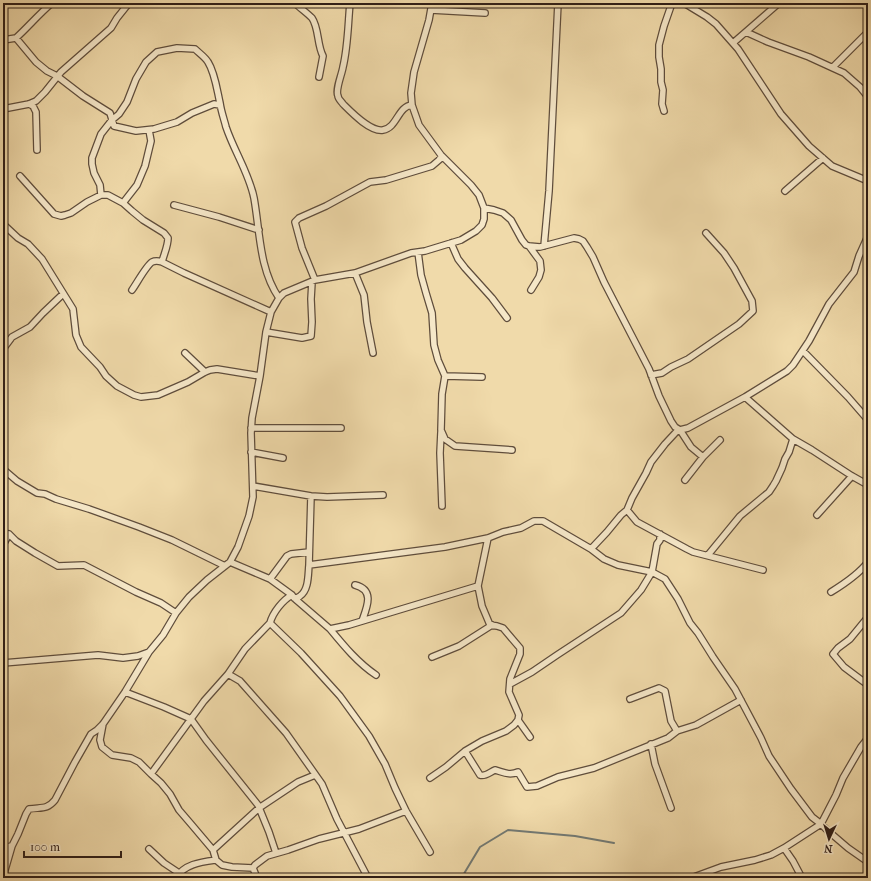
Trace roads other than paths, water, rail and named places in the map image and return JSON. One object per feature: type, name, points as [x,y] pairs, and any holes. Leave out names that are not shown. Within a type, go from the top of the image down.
[{"type":"street","points":[[3,40],[16,38],[45,8],[52,3]]},
{"type":"street","points":[[3,110],[36,101],[57,76],[111,28],[129,3]]},
{"type":"street","points":[[294,3],[312,19],[316,30],[323,56],[318,77]]},
{"type":"street","points":[[350,3],[345,61],[337,90],[338,97],[361,121],[378,130],[387,128],[404,108],[408,105],[412,105]]},
{"type":"street","points":[[3,877],[12,846],[29,809],[46,807],[51,805],[55,800],[91,734],[103,724],[125,692],[149,652],[163,635],[176,612],[207,580],[228,564],[238,547],[250,516],[253,498],[251,428],[266,332],[271,312],[280,298],[284,293],[313,281],[355,273],[411,254],[461,240],[476,231],[482,225],[484,219],[484,208],[479,195],[442,156],[419,125],[412,105],[411,93],[414,72],[429,20],[432,3]]},
{"type":"street","points":[[544,246],[550,191],[558,3]]},
{"type":"street","points":[[664,111],[660,82],[661,69],[659,45],[672,3]]},
{"type":"street","points":[[684,3],[707,16],[733,43],[781,114],[809,146],[832,166],[868,181]]},
{"type":"street","points":[[733,43],[779,3]]},
{"type":"street","points":[[865,3],[868,7]]},
{"type":"street","points":[[431,10],[485,13]]},
{"type":"street","points":[[746,32],[833,67],[844,73],[868,96]]},
{"type":"street","points":[[833,67],[868,32]]},
{"type":"street","points":[[16,38],[36,62],[46,70],[110,113],[114,126],[136,131],[149,130],[177,122],[192,113],[214,104],[220,105]]},
{"type":"street","points":[[102,196],[100,185],[94,172],[92,158],[101,134],[119,114],[127,102],[136,79],[146,62],[157,52],[177,48],[196,49],[208,62],[213,74],[226,128],[246,173],[254,197],[266,271],[274,290],[280,298]]},
{"type":"street","points":[[29,104],[33,106],[36,112],[37,150]]},
{"type":"street","points":[[123,203],[137,185],[145,166],[151,140],[149,130]]},
{"type":"street","points":[[266,332],[302,338],[311,336],[311,299],[313,281],[295,222],[299,218],[318,210],[370,182],[386,180],[432,166],[442,156]]},
{"type":"street","points":[[785,191],[823,158]]},
{"type":"street","points":[[20,176],[54,214],[61,216],[71,213],[87,202],[102,196],[108,196],[123,203],[143,220],[164,232],[168,238],[168,244],[162,262]]},
{"type":"street","points":[[174,205],[259,230]]},
{"type":"street","points":[[484,208],[503,213],[511,220],[522,240],[529,246],[540,261],[541,270],[539,277],[531,290]]},
{"type":"street","points":[[3,224],[18,238],[28,244],[42,259],[73,309],[76,335],[81,347],[100,366],[106,376],[117,386],[134,395],[158,395],[188,382],[210,370],[217,369],[260,376]]},
{"type":"street","points":[[651,375],[662,373],[688,359],[739,324],[753,311],[752,300],[734,268],[724,253],[706,233]]},
{"type":"street","points":[[591,549],[627,510],[651,462],[664,444],[678,429],[688,428],[746,397],[786,371],[794,364],[813,335],[829,304],[854,272],[868,236]]},
{"type":"street","points":[[529,246],[540,247],[574,238],[583,241],[588,247],[651,375],[671,421],[691,447],[703,457]]},
{"type":"street","points":[[451,243],[458,259],[492,298],[507,318]]},
{"type":"street","points":[[418,252],[421,275],[432,313],[434,345],[438,360],[445,376],[442,394],[440,453],[442,506]]},
{"type":"street","points":[[132,290],[152,263],[158,261],[271,312]]},
{"type":"street","points":[[355,273],[364,295],[373,353]]},
{"type":"street","points":[[3,348],[12,337],[30,327],[64,294]]},
{"type":"street","points":[[803,351],[848,397],[868,420]]},
{"type":"street","points":[[185,352],[205,372]]},
{"type":"street","points":[[445,376],[482,377]]},
{"type":"street","points":[[746,397],[793,439],[868,485]]},
{"type":"street","points":[[251,428],[341,428]]},
{"type":"street","points":[[441,430],[445,439],[455,446],[512,450]]},
{"type":"street","points":[[708,555],[740,516],[769,492],[782,468],[793,439]]},
{"type":"street","points":[[685,480],[703,457],[720,440]]},
{"type":"street","points":[[252,452],[283,458]]},
{"type":"street","points":[[3,469],[17,481],[37,493],[45,494],[139,526],[228,564],[270,579],[293,596],[330,629],[348,652],[376,676]]},
{"type":"street","points":[[817,515],[852,476]]},
{"type":"street","points":[[253,486],[311,496],[327,497],[383,495]]},
{"type":"street","points":[[151,774],[204,701],[228,674],[245,649],[270,623],[287,598],[300,596],[303,593],[306,587],[309,565],[311,496]]},
{"type":"street","points":[[627,510],[637,522],[687,549],[763,570]]},
{"type":"street","points":[[309,565],[422,551],[488,538],[503,532],[521,528],[534,521],[543,521],[591,549],[604,559],[618,565],[652,572],[665,579],[672,588],[690,623],[698,632],[735,689],[769,756],[791,789],[812,817],[848,848],[868,862]]},
{"type":"street","points":[[3,545],[9,534],[16,541],[58,566],[84,565],[176,612]]},
{"type":"street","points":[[510,684],[532,672],[621,613],[641,590],[652,572],[657,544],[660,540],[660,534]]},
{"type":"street","points":[[430,778],[465,751],[482,741],[506,731],[518,720],[519,715],[510,692],[510,679],[520,654],[520,648],[503,628],[490,625],[482,606],[478,586],[488,538]]},
{"type":"street","points":[[270,579],[287,556],[291,554],[309,552]]},
{"type":"street","points":[[831,592],[841,586],[868,562]]},
{"type":"street","points":[[355,585],[365,589],[368,596],[362,621]]},
{"type":"street","points":[[330,629],[362,621],[478,586]]},
{"type":"street","points":[[868,617],[850,639],[833,654],[844,667],[868,685]]},
{"type":"street","points":[[270,623],[301,653],[340,696],[369,736],[385,764],[406,811],[430,852]]},
{"type":"street","points":[[432,657],[459,646],[492,625]]},
{"type":"street","points":[[3,663],[98,655],[123,658],[138,656],[149,652]]},
{"type":"street","points":[[228,674],[240,681],[286,733],[322,784],[337,819],[368,878]]},
{"type":"street","points":[[630,699],[659,688],[665,691],[672,721],[677,731]]},
{"type":"street","points":[[125,692],[191,719],[258,805],[276,853]]},
{"type":"street","points":[[465,751],[480,774],[483,776],[495,770],[507,774],[518,772],[527,787],[537,786],[558,777],[594,768],[668,738],[677,731],[696,725],[741,700]]},
{"type":"street","points":[[518,720],[530,737]]},
{"type":"street","points":[[103,724],[100,740],[102,748],[112,755],[131,758],[139,762],[161,783],[170,794],[179,810],[213,850],[216,860],[222,865],[253,868]]},
{"type":"street","points":[[691,878],[721,867],[771,855],[821,824],[843,778],[868,738]]},
{"type":"street","points":[[651,744],[655,764],[671,808]]},
{"type":"street","points":[[213,850],[259,808],[298,782],[315,775]]},
{"type":"street","points":[[253,868],[255,864],[267,856],[319,839],[359,829],[406,811]]},
{"type":"street","points":[[3,847],[5,848],[12,846]]},
{"type":"street","points":[[784,848],[802,878]]},
{"type":"street","points":[[149,849],[177,876],[191,866],[204,861],[216,860]]},
{"type":"street","points":[[253,868],[257,878]]},
{"type":"waterway","points":[[458,878],[462,877],[480,847],[508,830],[575,836],[614,843]]}]
